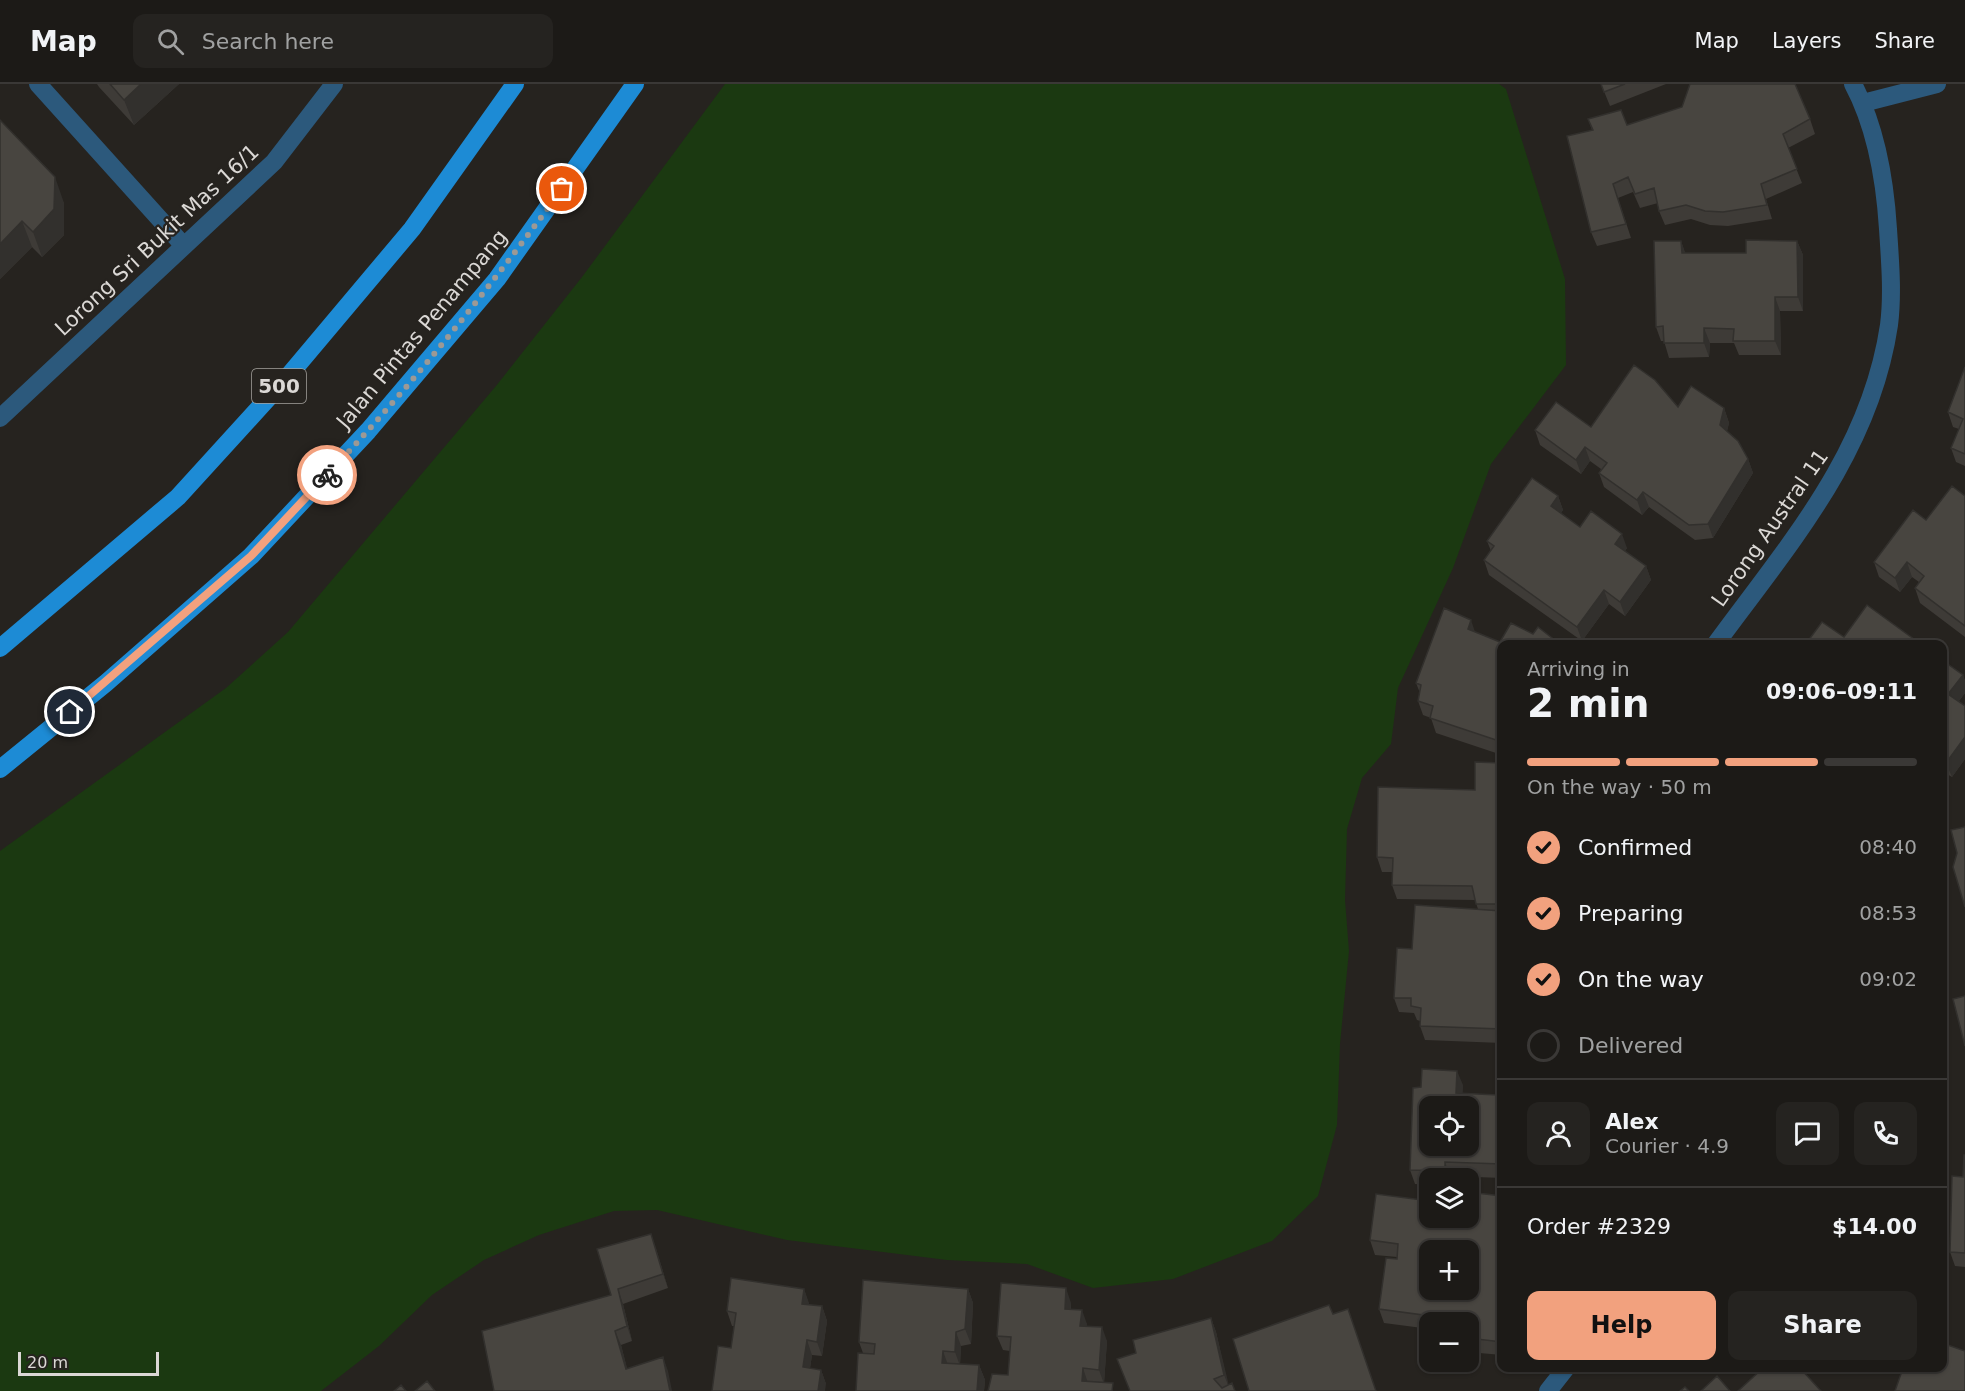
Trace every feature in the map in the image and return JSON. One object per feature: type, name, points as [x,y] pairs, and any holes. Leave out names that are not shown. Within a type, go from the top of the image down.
[{"type":"main road","name":"500","points":[[0,648],[178,497],[290,374],[412,229],[515,84]]},
{"type":"main road","name":"Jalan Pintas Penampang","points":[[0,769],[106,683],[251,556],[368,431],[497,279],[635,84]]},
{"type":"street","points":[[38,84],[184,246]]},
{"type":"street","name":"Lorong Sri Bukit Mas 16/1","points":[[0,418],[274,162],[334,84]]},
{"type":"street","name":"Lorong Austral 11","points":[[1719,640],[1823,498],[1849,454],[1872,397],[1889,324],[1890,262],[1886,197],[1863,103],[1853,84]]},
{"type":"street","points":[[1863,103],[1937,84]]},
{"type":"street","points":[[1548,1391],[1563,1372]]},
{"type":"green space","points":[[725,84],[1499,84],[1506,89],[1565,279],[1566,365],[1491,464],[1453,568],[1398,688],[1391,744],[1362,778],[1347,829],[1345,900],[1349,951],[1340,1044],[1337,1125],[1318,1196],[1272,1241],[1173,1279],[1093,1288],[1027,1264],[947,1260],[787,1240],[657,1210],[614,1211],[539,1235],[484,1260],[432,1295],[379,1346],[321,1391],[0,1391],[0,851],[226,688],[288,632],[496,386],[582,277]]},
{"type":"building","points":[[110,84],[141,84],[124,100]]},
{"type":"building","points":[[1601,84],[1625,84],[1604,92]]},
{"type":"building","points":[[1690,84],[1795,84],[1810,119],[1783,134],[1797,169],[1761,184],[1767,205],[1723,212],[1705,211],[1686,205],[1659,211],[1654,188],[1635,194],[1628,177],[1613,184],[1626,224],[1591,232],[1567,136],[1593,130],[1588,119],[1621,110],[1627,125],[1682,107]]},
{"type":"building","points":[[0,120],[55,177],[54,209],[33,232],[22,221],[0,244]]},
{"type":"building","points":[[1746,240],[1797,241],[1798,297],[1775,297],[1775,341],[1733,341],[1734,329],[1704,328],[1704,343],[1664,343],[1663,326],[1656,327],[1654,241],[1681,241],[1682,253],[1746,253]]},
{"type":"building","points":[[1634,365],[1655,380],[1678,407],[1691,386],[1724,408],[1720,425],[1738,441],[1748,459],[1708,524],[1689,525],[1643,492],[1637,500],[1599,473],[1607,463],[1585,447],[1576,460],[1535,430],[1556,402],[1591,427]]},
{"type":"building","points":[[1965,367],[1965,454],[1951,448],[1963,419],[1948,412]]},
{"type":"building","points":[[1532,478],[1558,496],[1551,506],[1580,527],[1591,511],[1622,534],[1615,544],[1646,566],[1620,602],[1604,590],[1577,627],[1484,560],[1494,546],[1487,541]]},
{"type":"building","points":[[1952,486],[1965,496],[1965,626],[1915,588],[1924,576],[1907,562],[1895,578],[1874,562],[1913,510],[1926,520]]},
{"type":"building","points":[[1867,605],[1915,640],[1809,640],[1822,622],[1844,637]]},
{"type":"building","points":[[1444,608],[1471,620],[1468,629],[1497,641],[1497,740],[1430,718],[1433,706],[1418,701],[1421,685],[1416,683]]},
{"type":"building","points":[[1511,623],[1533,634],[1538,627],[1555,640],[1501,640]]},
{"type":"building","points":[[1947,664],[1963,675],[1948,694],[1965,706],[1965,737],[1947,762]]},
{"type":"building","points":[[1475,762],[1497,763],[1497,904],[1476,904],[1472,886],[1392,885],[1393,858],[1377,857],[1378,787],[1475,790]]},
{"type":"building","points":[[1965,827],[1965,907],[1953,867],[1957,853],[1951,830]]},
{"type":"building","points":[[1415,905],[1497,911],[1497,1029],[1420,1026],[1421,1008],[1411,1006],[1411,998],[1394,998],[1397,948],[1412,949]]},
{"type":"building","points":[[1965,996],[1965,1046],[1953,999]]},
{"type":"building","points":[[1422,1069],[1457,1071],[1456,1093],[1497,1095],[1497,1164],[1445,1162],[1445,1168],[1410,1170],[1413,1088],[1421,1087]]},
{"type":"building","points":[[1964,1155],[1965,1253],[1950,1252],[1952,1176],[1963,1177]]},
{"type":"building","points":[[1479,1193],[1497,1195],[1497,1341],[1479,1339],[1479,1312],[1419,1312],[1419,1314],[1379,1309],[1386,1258],[1397,1259],[1398,1244],[1370,1240],[1376,1194],[1419,1200],[1419,1228],[1479,1228]]},
{"type":"building","points":[[651,1234],[663,1274],[618,1289],[627,1326],[615,1331],[626,1369],[663,1357],[670,1391],[494,1391],[482,1331],[611,1295],[597,1249]]},
{"type":"building","points":[[731,1278],[804,1289],[802,1304],[822,1306],[817,1342],[807,1340],[803,1367],[821,1370],[818,1391],[712,1391],[718,1346],[731,1348],[736,1313],[727,1311]]},
{"type":"building","points":[[863,1280],[968,1289],[965,1329],[956,1332],[955,1352],[943,1351],[942,1363],[979,1365],[977,1391],[856,1391],[858,1353],[874,1354],[875,1344],[859,1342]]},
{"type":"building","points":[[1001,1283],[1066,1288],[1065,1309],[1082,1310],[1080,1326],[1102,1327],[1099,1370],[1083,1368],[1082,1381],[1113,1383],[1112,1391],[988,1391],[992,1374],[1008,1375],[1011,1337],[997,1336]]},
{"type":"building","points":[[1329,1305],[1333,1314],[1348,1309],[1376,1391],[1249,1391],[1233,1339]]},
{"type":"building","points":[[1211,1318],[1224,1375],[1214,1379],[1222,1388],[1232,1383],[1235,1391],[1130,1391],[1117,1359],[1136,1353],[1133,1340]]},
{"type":"building","points":[[1947,1345],[1965,1351],[1965,1391],[1895,1391],[1902,1372],[1947,1372]]},
{"type":"building","points":[[1759,1372],[1804,1372],[1821,1391],[1738,1391]]},
{"type":"building","points":[[1717,1376],[1730,1391],[1701,1391]]},
{"type":"building","points":[[427,1381],[435,1391],[415,1391]]},
{"type":"building","points":[[401,1385],[406,1391],[394,1391]]},
{"type":"way so far","points":[[327,475],[368,431],[497,279],[562,189]]},
{"type":"route","points":[[70,712],[251,556],[327,475]]}]
